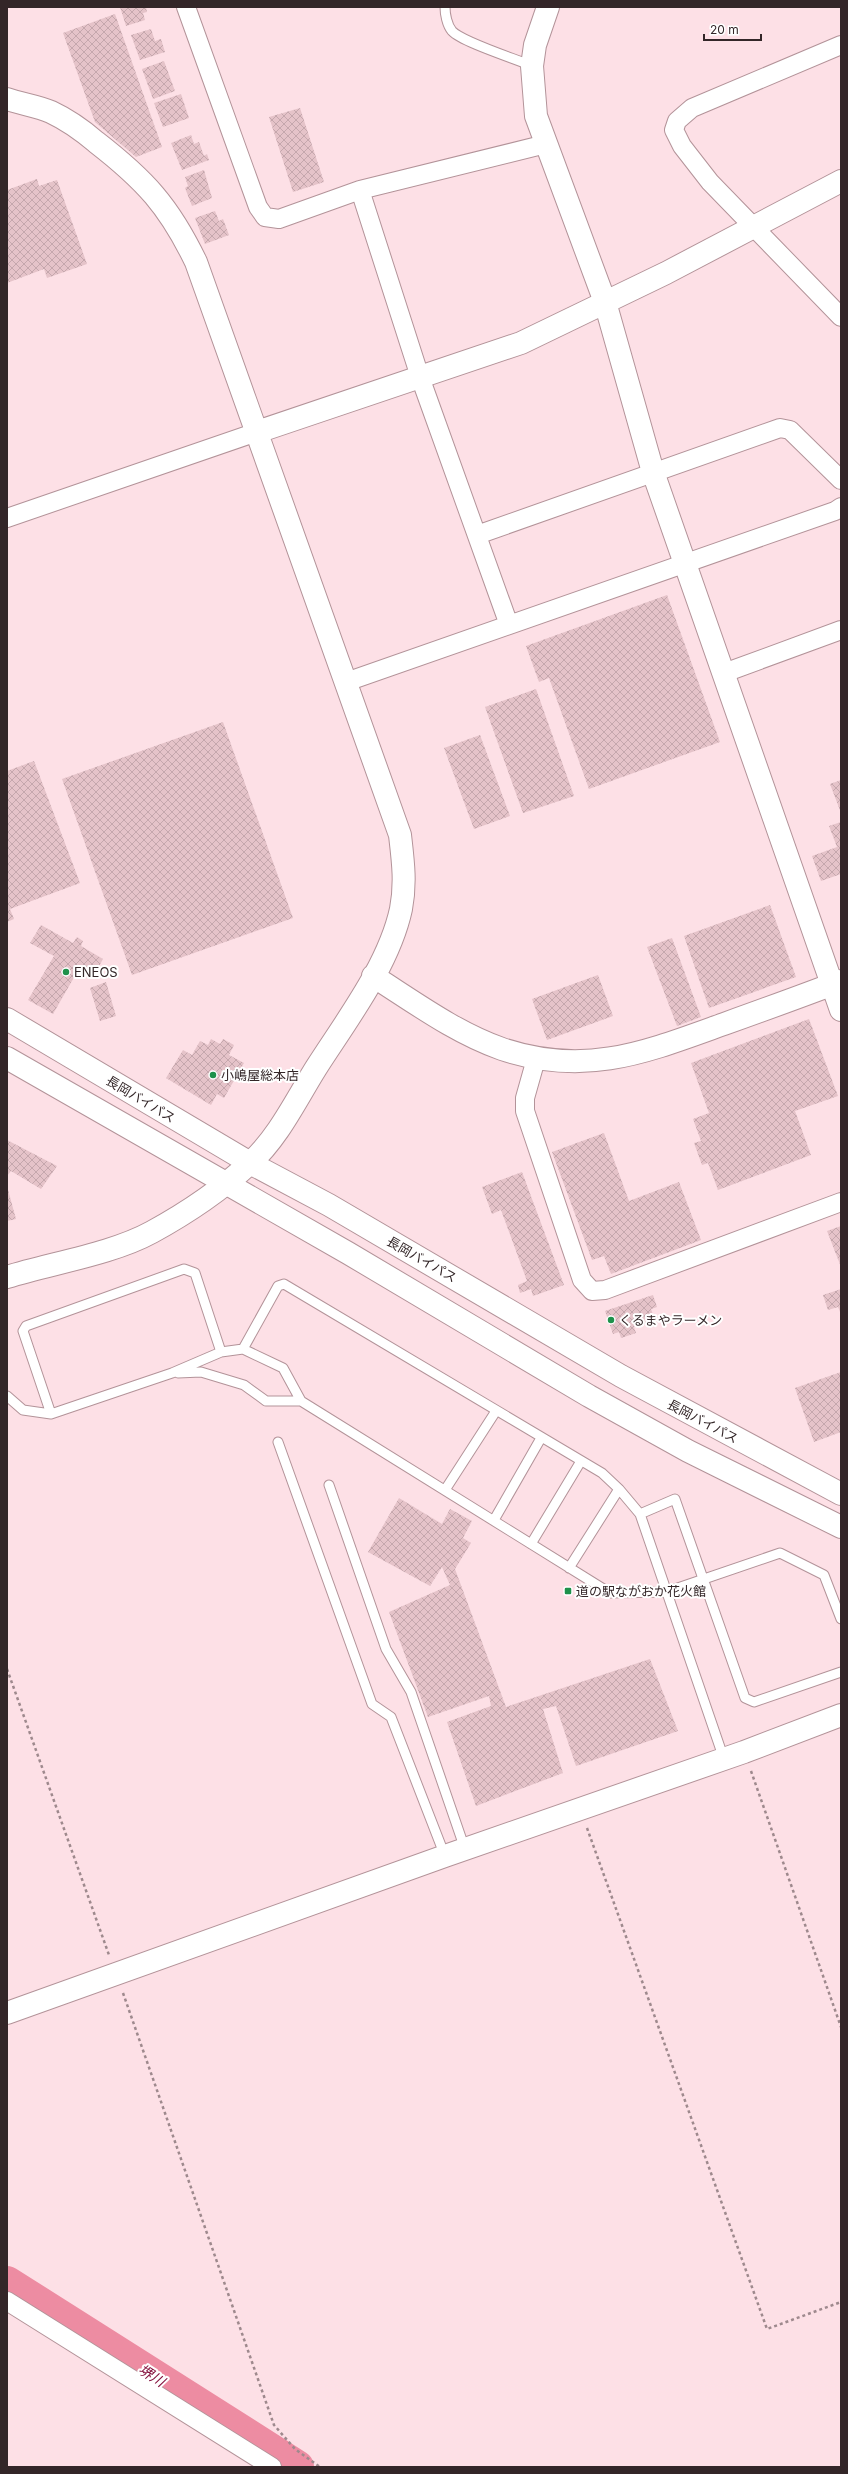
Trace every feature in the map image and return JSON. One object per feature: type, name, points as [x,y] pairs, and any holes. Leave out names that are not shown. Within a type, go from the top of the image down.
[{"type":"main road","points":[[548,7],[535,44],[532,66],[536,116],[605,302],[653,472],[836,983],[841,1010]]},
{"type":"main road","points":[[7,99],[49,111],[73,123],[120,159],[160,199],[181,230],[196,262],[400,835],[406,876],[401,910],[394,934],[373,976],[273,1138],[250,1163],[179,1216],[150,1233],[120,1245],[7,1277]]},
{"type":"main road","points":[[257,432],[521,343],[605,302],[841,181]]},
{"type":"main road","points":[[373,976],[470,1034],[501,1048],[536,1059],[577,1062],[611,1060],[648,1051],[836,983]]},
{"type":"main road","name":"長岡バイパス","points":[[7,1019],[250,1163],[336,1209],[621,1376],[841,1494]]},
{"type":"main road","points":[[7,1058],[225,1182],[589,1396],[695,1454],[841,1527]]},
{"type":"main road","points":[[7,2013],[455,1852],[744,1752],[841,1714]]},
{"type":"street","points":[[186,7],[258,207],[265,217],[279,219],[360,190],[546,144]]},
{"type":"street","points":[[841,45],[692,108],[677,121],[674,130],[677,139],[689,157],[753,227],[841,317]]},
{"type":"street","points":[[360,190],[420,377],[509,625]]},
{"type":"street","points":[[477,535],[780,428],[790,430],[841,480]]},
{"type":"street","points":[[7,518],[257,432]]},
{"type":"street","points":[[346,682],[687,564],[834,511],[841,507]]},
{"type":"street","points":[[724,673],[841,630]]},
{"type":"street","points":[[536,1059],[525,1098],[525,1110],[582,1280],[592,1291],[606,1290],[841,1202]]},
{"type":"street","points":[[7,2301],[272,2467]]},
{"type":"lane","points":[[445,7],[447,21],[452,31],[532,66]]},
{"type":"lane","points":[[51,1414],[23,1331],[26,1326],[184,1269],[195,1273],[222,1352]]},
{"type":"lane","points":[[243,1349],[278,1286],[284,1284],[541,1438],[602,1472],[619,1489],[640,1514],[724,1759]]},
{"type":"lane","points":[[7,1396],[23,1410],[51,1414],[172,1373],[222,1352],[243,1349],[282,1368],[301,1401],[610,1593],[666,1592],[780,1553],[824,1574],[841,1619]]},
{"type":"lane","points":[[172,1373],[201,1372],[244,1385],[266,1401],[301,1401]]},
{"type":"lane","points":[[445,1490],[496,1411]]},
{"type":"lane","points":[[494,1520],[541,1438]]},
{"type":"lane","points":[[278,1442],[372,1704],[391,1717],[455,1852]]},
{"type":"lane","points":[[531,1544],[581,1461]]},
{"type":"lane","points":[[329,1485],[386,1649],[411,1692],[455,1852]]},
{"type":"lane","points":[[569,1568],[619,1489]]},
{"type":"lane","points":[[640,1514],[675,1498],[745,1698],[754,1702],[841,1672]]},
{"type":"path","points":[[7,1669],[116,1973],[274,2425],[294,2449],[320,2467]]},
{"type":"path","points":[[744,1752],[841,2027]]},
{"type":"path","points":[[580,1809],[767,2329],[841,2302]]},
{"type":"building","points":[[120,7],[146,7],[147,12],[143,13],[145,20],[126,26]]},
{"type":"building","points":[[115,14],[162,147],[136,157],[95,122],[63,33]]},
{"type":"building","points":[[151,29],[155,41],[161,39],[165,52],[140,60],[131,35]]},
{"type":"building","points":[[164,61],[175,91],[153,99],[142,69]]},
{"type":"building","points":[[181,94],[189,118],[163,127],[154,103]]},
{"type":"building","points":[[300,108],[324,182],[293,192],[269,117]]},
{"type":"building","points":[[191,135],[194,144],[199,142],[204,156],[207,154],[209,160],[182,170],[171,143]]},
{"type":"building","points":[[204,170],[212,198],[192,206],[185,188],[188,186],[185,177]]},
{"type":"building","points":[[37,179],[39,186],[57,180],[87,264],[47,278],[44,269],[7,283],[7,190]]},
{"type":"building","points":[[215,211],[219,221],[223,219],[229,235],[205,244],[195,218]]},
{"type":"building","points":[[667,595],[720,742],[589,789],[549,678],[539,682],[526,646]]},
{"type":"building","points":[[536,689],[574,796],[523,813],[485,707]]},
{"type":"building","points":[[223,722],[293,918],[132,975],[62,779]]},
{"type":"building","points":[[480,735],[510,816],[474,829],[444,748]]},
{"type":"building","points":[[34,761],[80,883],[10,909],[14,919],[7,922],[7,771]]},
{"type":"building","points":[[841,780],[841,813],[830,784]]},
{"type":"building","points":[[841,822],[841,874],[821,881],[812,856],[837,847],[829,826]]},
{"type":"building","points":[[770,905],[796,977],[709,1008],[684,936]]},
{"type":"building","points":[[41,925],[73,943],[77,937],[83,941],[81,946],[103,959],[94,975],[80,967],[53,1014],[28,1000],[54,956],[30,943]]},
{"type":"building","points":[[672,938],[701,1017],[677,1026],[647,947]]},
{"type":"building","points":[[598,975],[613,1016],[547,1040],[532,999]]},
{"type":"building","points":[[106,982],[116,1016],[100,1021],[90,988]]},
{"type":"building","points":[[809,1019],[838,1096],[795,1111],[811,1155],[718,1190],[708,1163],[702,1165],[694,1143],[701,1141],[693,1119],[709,1113],[691,1063]]},
{"type":"building","points":[[211,1039],[220,1044],[223,1039],[234,1045],[229,1055],[244,1063],[224,1098],[217,1094],[211,1105],[166,1078],[183,1050],[192,1055],[200,1041],[208,1045]]},
{"type":"building","points":[[604,1133],[629,1201],[679,1182],[701,1240],[611,1274],[604,1256],[592,1260],[552,1152]]},
{"type":"building","points":[[7,1140],[57,1166],[41,1189],[11,1171],[7,1176]]},
{"type":"building","points":[[522,1172],[564,1285],[533,1296],[531,1289],[520,1293],[518,1285],[527,1281],[501,1210],[492,1214],[482,1187]]},
{"type":"building","points":[[7,1186],[16,1219],[7,1221]]},
{"type":"building","points":[[841,1226],[841,1267],[827,1231]]},
{"type":"building","points":[[841,1289],[841,1314],[838,1307],[828,1310],[823,1295]]},
{"type":"building","points":[[653,1295],[657,1307],[651,1309],[655,1320],[634,1327],[636,1333],[621,1338],[619,1332],[613,1334],[605,1311]]},
{"type":"building","points":[[841,1372],[841,1432],[814,1442],[795,1388]]},
{"type":"building","points":[[399,1498],[442,1524],[450,1509],[472,1521],[463,1538],[471,1543],[455,1569],[506,1707],[650,1659],[678,1731],[576,1766],[556,1706],[543,1709],[563,1773],[476,1806],[447,1722],[491,1706],[489,1696],[428,1717],[389,1612],[450,1585],[442,1567],[430,1586],[368,1552]]},
{"type":"waterway","name":"堺川","points":[[7,2283],[297,2467]]},
{"type":"place","name":"ENEOS","points":[[66,972]]},
{"type":"place","name":"小嶋屋総本店","points":[[213,1075]]},
{"type":"place","name":"くるまやラーメン","points":[[611,1320]]},
{"type":"place","name":"道の駅ながおか花火館","points":[[568,1591]]}]
